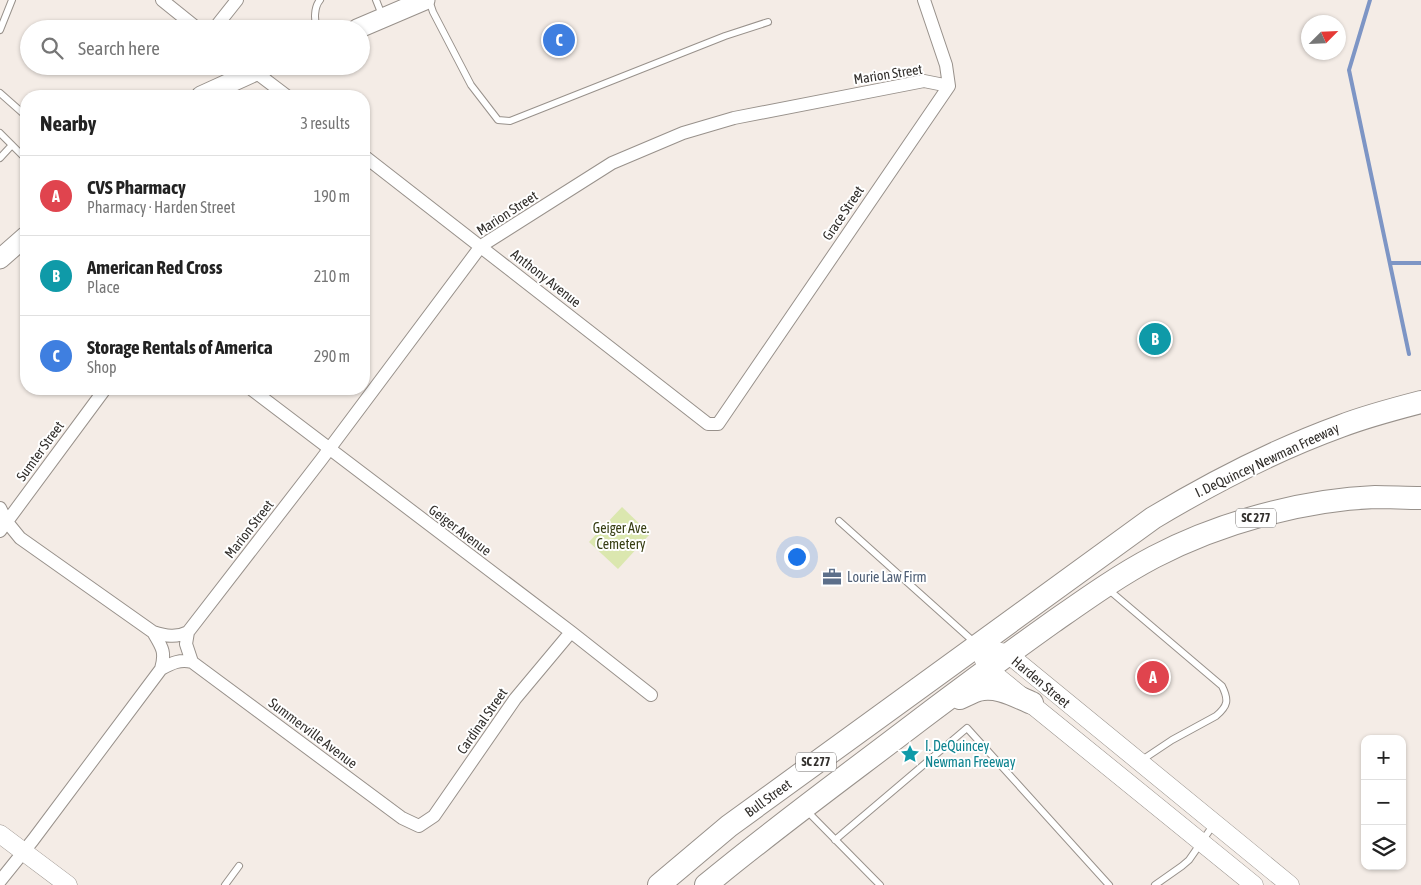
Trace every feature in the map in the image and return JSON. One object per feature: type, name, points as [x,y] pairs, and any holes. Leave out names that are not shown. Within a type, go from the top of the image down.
[{"type":"highway","name":"I. DeQuincey Newman Freeway","points":[[978,646],[1122,540],[1193,494],[1240,470],[1341,426],[1421,402]]},
{"type":"highway","name":"SC 277","points":[[706,885],[804,808],[1008,654],[1104,586],[1141,564],[1210,533],[1272,513],[1344,500],[1375,497],[1421,498]]},
{"type":"highway","name":"Bull Street","points":[[659,885],[737,820],[978,646]]},
{"type":"highway","points":[[932,711],[976,691],[988,689],[1004,692],[1032,703]]},
{"type":"main road","points":[[370,24],[427,0]]},
{"type":"main road","points":[[213,90],[242,75]]},
{"type":"main road","points":[[0,259],[20,241]]},
{"type":"main road","name":"Harden Street","points":[[978,646],[1008,654],[1290,885]]},
{"type":"main road","name":"Harden Street","points":[[978,646],[988,669],[1254,885]]},
{"type":"main road","points":[[0,834],[68,885]]},
{"type":"street","points":[[162,0],[187,20]]},
{"type":"street","points":[[221,20],[237,0]]},
{"type":"street","points":[[924,0],[946,65],[948,86]]},
{"type":"street","points":[[264,75],[280,90]]},
{"type":"street","name":"Marion Street","points":[[370,395],[482,246],[612,163],[683,133],[734,118],[924,81],[948,86]]},
{"type":"street","name":"Grace Street","points":[[708,424],[718,424],[948,86]]},
{"type":"street","name":"Anthony Avenue","points":[[370,161],[708,424]]},
{"type":"street","name":"Sumter Street","points":[[4,526],[100,395]]},
{"type":"street","name":"Geiger Avenue","points":[[259,395],[651,695]]},
{"type":"street","name":"Marion Street","points":[[188,632],[370,395]]},
{"type":"street","points":[[0,508],[4,526],[153,632],[170,637],[188,632]]},
{"type":"street","points":[[0,881],[162,669],[164,652],[153,632]]},
{"type":"street","points":[[162,669],[176,662],[192,662],[186,644],[188,632]]},
{"type":"street","name":"Cardinal Street","points":[[418,826],[434,816],[515,699],[570,632]]},
{"type":"street","name":"Summerville Avenue","points":[[192,662],[402,818],[418,826]]},
{"type":"lane","points":[[0,30],[2,20],[12,0]]},
{"type":"lane","points":[[316,20],[317,3],[320,0]]},
{"type":"lane","points":[[376,0],[383,18]]},
{"type":"lane","points":[[427,0],[470,84],[498,120],[510,121],[726,36],[768,22]]},
{"type":"lane","points":[[0,93],[20,111]]},
{"type":"lane","points":[[0,133],[20,153]]},
{"type":"lane","points":[[0,158],[12,145]]},
{"type":"lane","points":[[839,521],[978,646]]},
{"type":"lane","points":[[1104,586],[1222,686],[1226,694],[1227,704],[1216,716],[1172,740],[1140,762]]},
{"type":"lane","points":[[835,840],[967,728],[1108,885]]},
{"type":"lane","points":[[804,808],[880,885]]},
{"type":"lane","points":[[1155,885],[1189,860],[1214,822]]},
{"type":"lane","points":[[225,885],[239,866]]},
{"type":"green space","name":"Geiger Ave. Cemetery","points":[[622,507],[650,534],[618,569],[589,542]]},
{"type":"waterway","points":[[1370,0],[1349,70],[1409,354]]},
{"type":"waterway","points":[[1391,263],[1421,263]]},
{"type":"place","name":"Storage Rentals of America","points":[[559,40]]},
{"type":"place","name":"American Red Cross","points":[[1155,339]]},
{"type":"place","name":"Lourie Law Firm","points":[[832,577]]},
{"type":"place","name":"CVS Pharmacy","points":[[1153,677]]},
{"type":"place","name":"I. DeQuincey Newman Freeway","points":[[910,754]]}]
